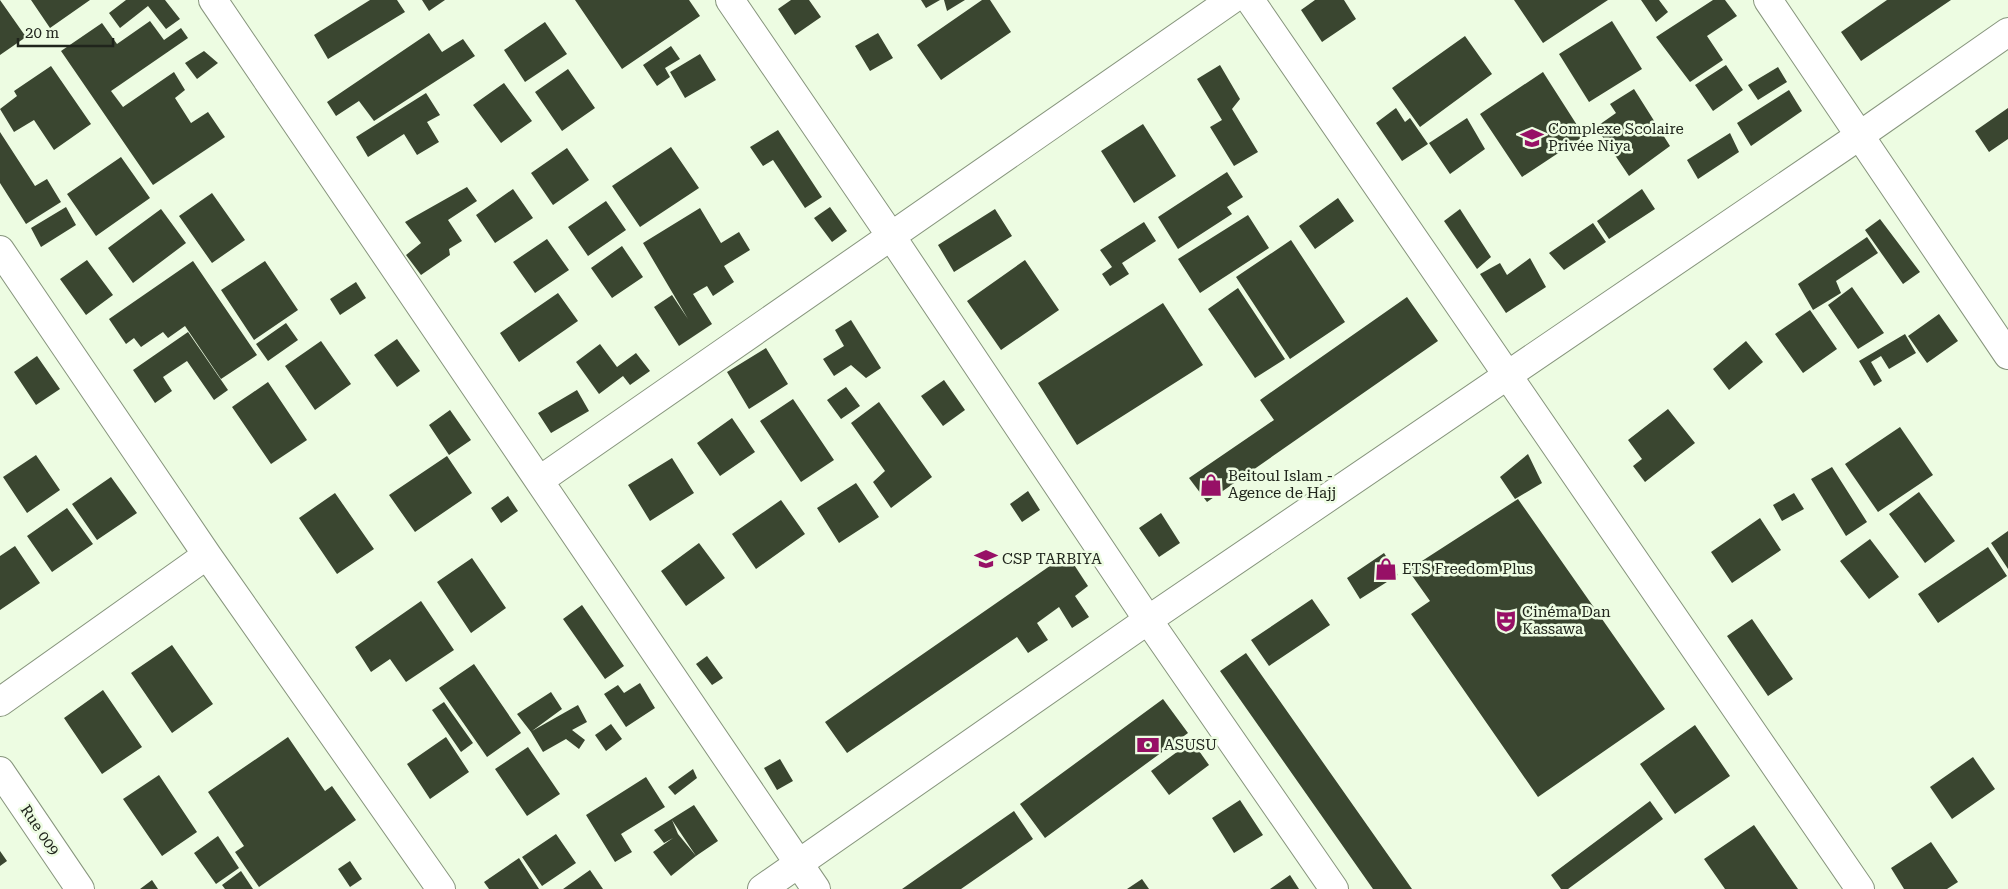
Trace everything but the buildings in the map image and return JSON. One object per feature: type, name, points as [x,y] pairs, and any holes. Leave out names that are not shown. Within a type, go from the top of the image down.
[{"type":"street","points":[[213,0],[816,889]]},
{"type":"street","points":[[730,0],[891,236],[1148,620],[1334,889]]},
{"type":"street","points":[[540,480],[1231,0]]},
{"type":"street","points":[[1250,0],[1860,889]]},
{"type":"street","points":[[1768,0],[2008,354]]},
{"type":"street","points":[[762,889],[1148,620],[1859,136],[2008,32]]},
{"type":"street","points":[[0,250],[208,555],[441,889]]},
{"type":"street","points":[[0,702],[208,555]]},
{"type":"street","name":"Rue 009","points":[[0,771],[80,889]]},
{"type":"place","name":"Complexe Scolaire Privée Niya","points":[[1532,138]]},
{"type":"place","name":"Beitoul Islam - Agence de Hajj","points":[[1211,485]]},
{"type":"place","name":"CSP TARBIYA","points":[[986,559]]},
{"type":"place","name":"ETS Freedom Plus","points":[[1386,569]]},
{"type":"place","name":"Cinéma Dan Kassawa","points":[[1506,621]]},
{"type":"place","name":"ASUSU","points":[[1148,745]]}]
